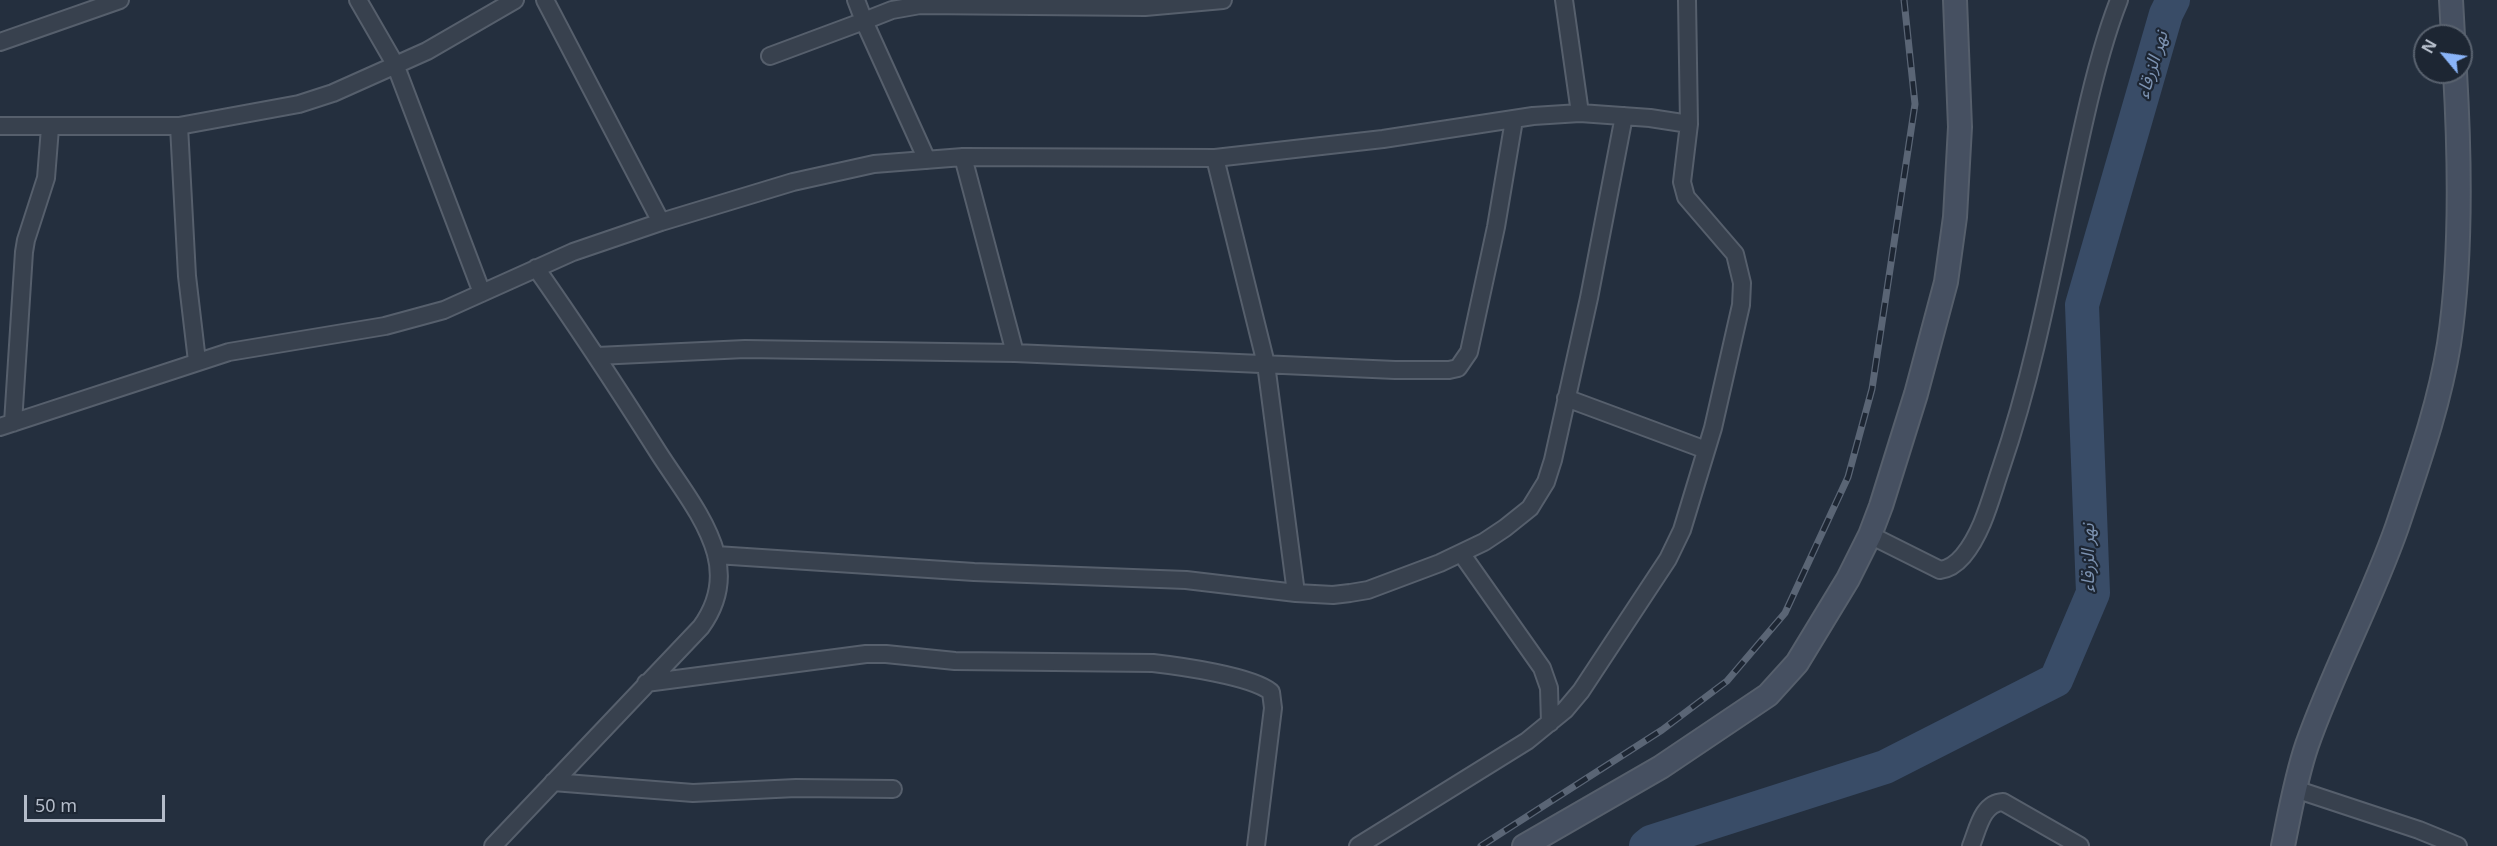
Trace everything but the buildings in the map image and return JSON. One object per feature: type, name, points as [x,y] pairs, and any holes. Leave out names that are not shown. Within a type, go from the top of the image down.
[{"type":"street","points":[[0,42],[120,0]]},
{"type":"street","points":[[358,0],[395,64],[482,293]]},
{"type":"street","points":[[0,126],[50,128],[179,126],[299,104],[333,93],[427,51],[515,0]]},
{"type":"street","points":[[545,0],[661,222]]},
{"type":"street","points":[[856,0],[927,160]]},
{"type":"street","points":[[770,56],[892,10],[920,5],[1145,7],[1223,0]]},
{"type":"street","points":[[1564,0],[1580,113]]},
{"type":"street","points":[[1358,846],[1527,741],[1550,723],[1581,692],[1668,559],[1682,530],[1738,329],[1743,283],[1735,254],[1686,197],[1683,190],[1689,124],[1687,0]]},
{"type":"street","points":[[1524,846],[1661,767],[1768,695],[1790,671],[1808,646],[1848,579],[1870,535],[1916,394],[1946,282],[1960,127],[1955,0]]},
{"type":"street","points":[[1870,535],[1941,570],[1947,569],[1962,557],[1972,543],[1987,508],[2018,417],[2037,345],[2087,107],[2104,39],[2119,0]]},
{"type":"street","points":[[2451,0],[2452,24]]},
{"type":"street","points":[[2283,846],[2307,745],[2360,622],[2396,528],[2438,394],[2448,344],[2457,270],[2455,84]]},
{"type":"street","points":[[50,128],[46,178],[24,252],[6,425],[229,352],[413,320],[444,310],[573,252],[661,222],[829,173],[874,165],[963,157],[1215,158],[1580,113],[1689,124]]},
{"type":"street","points":[[716,555],[974,572],[1186,580],[1333,595],[1368,590],[1461,553],[1520,518],[1530,508],[1549,471],[1590,298],[1624,116]]},
{"type":"street","points":[[597,356],[745,349],[1015,353],[1395,370],[1458,368],[1465,360],[1471,346],[1496,227],[1514,120]]},
{"type":"street","points":[[179,126],[187,276],[196,361]]},
{"type":"street","points":[[963,157],[1015,353]]},
{"type":"street","points":[[1215,158],[1266,364],[1296,592]]},
{"type":"street","points":[[493,846],[701,627],[711,614],[719,584],[716,555],[701,518],[597,356],[536,268]]},
{"type":"street","points":[[1566,398],[1706,450]]},
{"type":"street","points":[[1461,553],[1542,668],[1549,688],[1550,723]]},
{"type":"street","points":[[646,683],[846,656],[886,654],[955,661],[1153,663],[1189,668],[1255,683],[1271,692],[1273,708],[1256,846]]},
{"type":"street","points":[[553,782],[693,793],[796,788],[893,789]]},
{"type":"street","points":[[2295,789],[2419,830],[2458,846]]},
{"type":"street","points":[[1971,846],[1989,807],[2003,802],[2080,846]]},
{"type":"waterway","name":"نهر الزرقاء","points":[[1646,846],[1651,842],[1885,767],[2056,680],[2093,593],[2082,305],[2166,14],[2173,0]]},
{"type":"railway","points":[[1481,846],[1662,730],[1727,681],[1785,613],[1848,477],[1872,389],[1915,104],[1904,0]]}]
